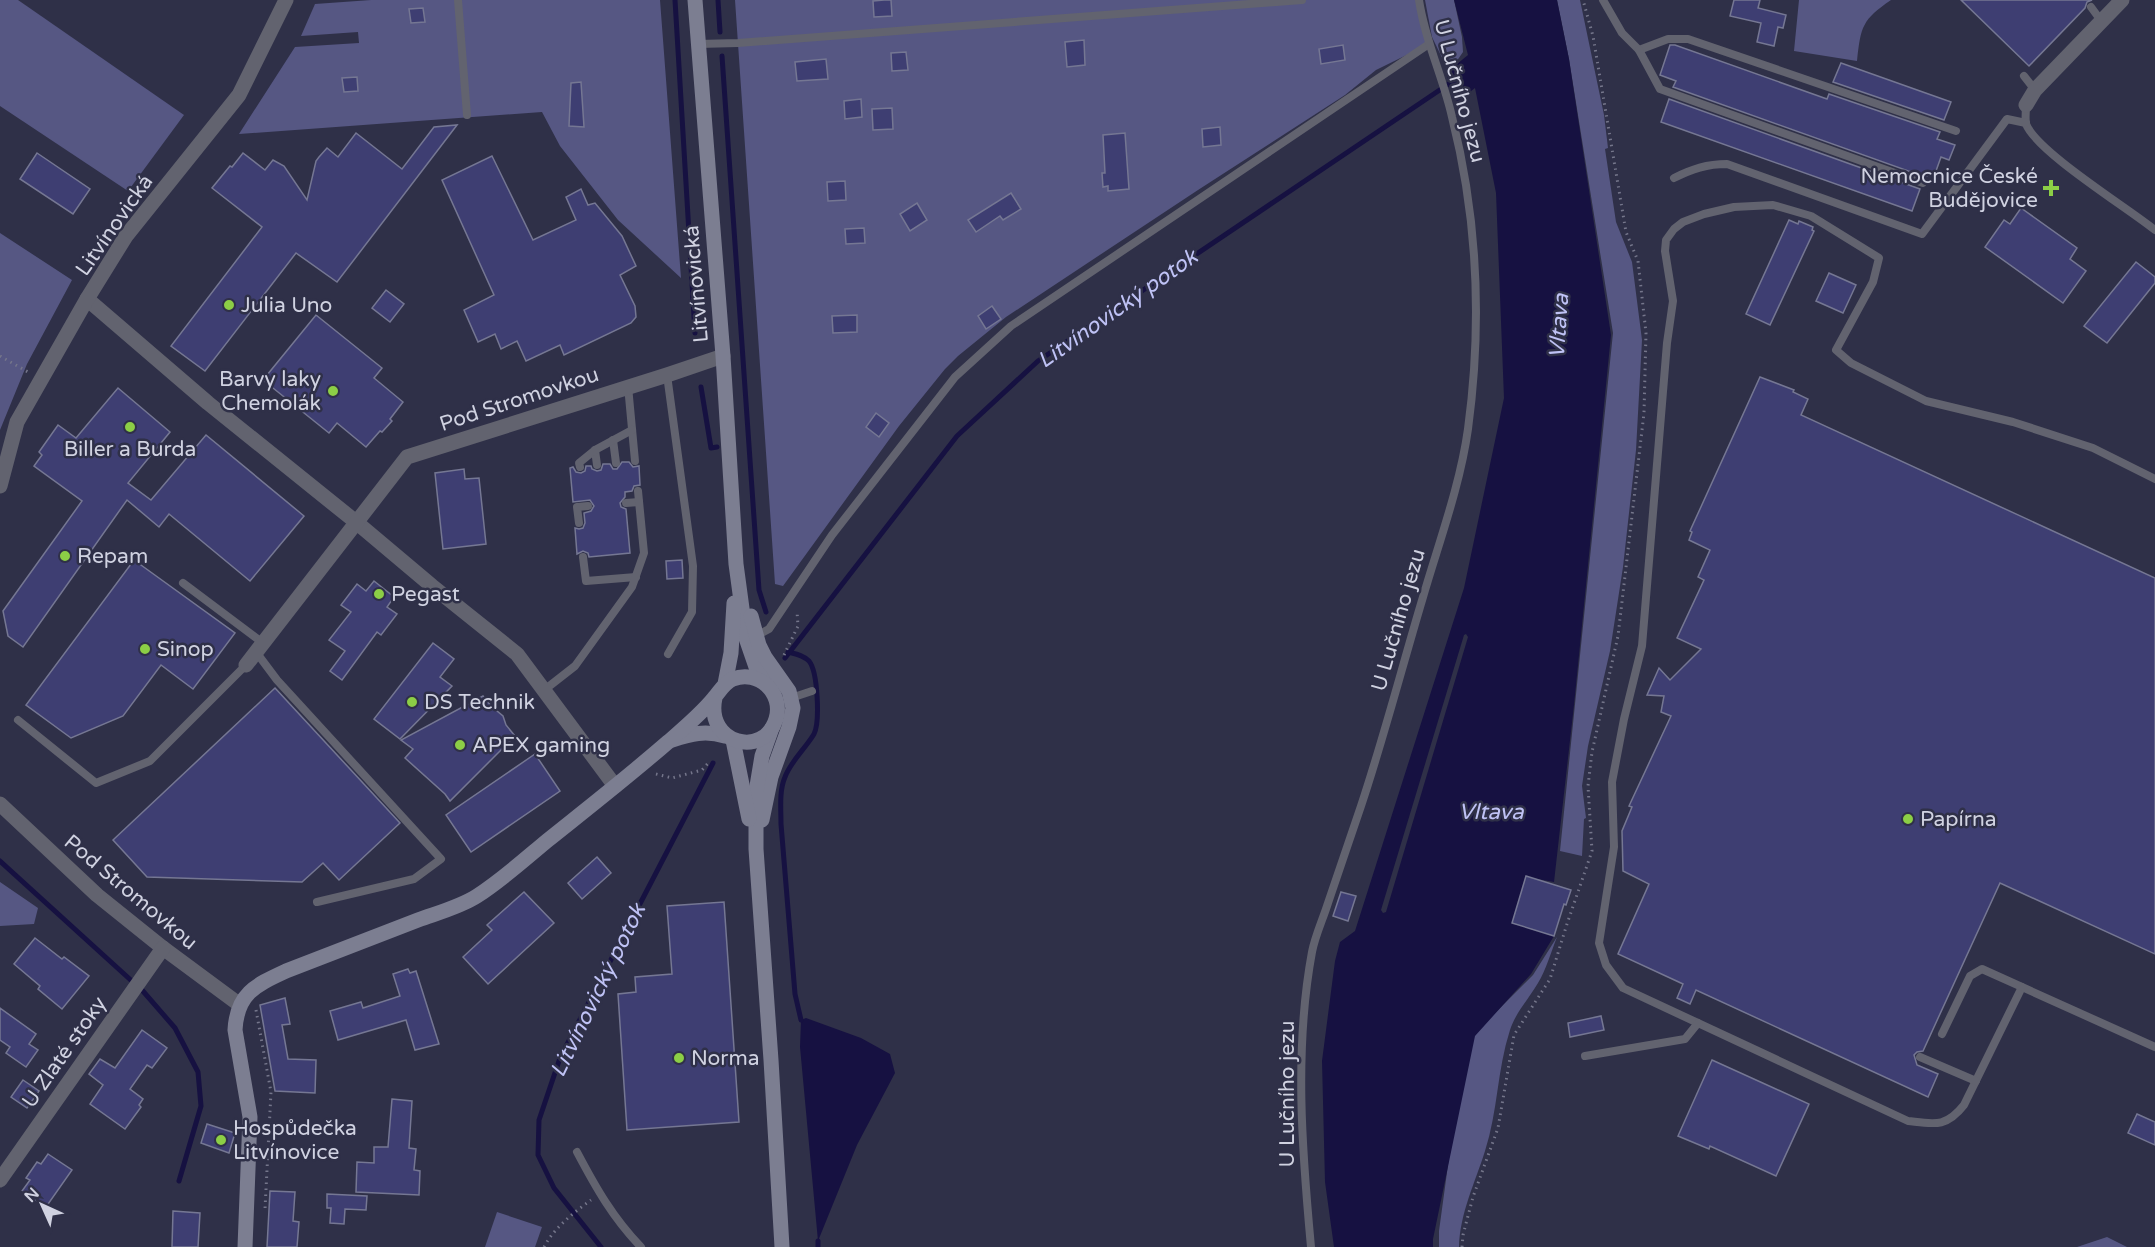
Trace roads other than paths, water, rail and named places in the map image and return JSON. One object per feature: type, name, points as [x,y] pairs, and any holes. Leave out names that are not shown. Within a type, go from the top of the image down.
[{"type":"main road","name":"Litvínovická","points":[[695,0],[723,356],[736,564],[746,638],[756,667],[768,686]]},
{"type":"main road","name":"Litvínovická","points":[[725,684],[731,653],[736,564]]},
{"type":"main road","points":[[736,564],[756,636],[765,657],[785,684],[792,698],[792,718],[771,777],[756,849]]},
{"type":"main road","points":[[245,1247],[250,1117],[235,1030],[240,1005],[248,993],[259,983],[286,971],[475,898],[669,741],[715,698],[725,684],[742,677],[752,677],[768,686],[774,693],[778,711],[762,756],[756,792],[756,849],[782,1247]]},
{"type":"main road","points":[[715,698],[713,715],[715,723],[729,738],[756,849]]},
{"type":"main road","points":[[669,741],[702,732],[712,732],[750,742],[766,735],[772,728]]},
{"type":"street","name":"Litvínovická","points":[[0,486],[17,422],[87,299],[126,236],[239,95],[286,0]]},
{"type":"street","points":[[2026,105],[2035,90],[2122,0]]},
{"type":"street","points":[[87,299],[208,403],[517,654],[615,786]]},
{"type":"street","name":"Pod Stromovkou","points":[[246,665],[407,457],[723,356]]},
{"type":"street","name":"Pod Stromovkou","points":[[0,804],[97,895],[240,1005]]},
{"type":"street","name":"U Zlaté stoky","points":[[0,1180],[163,948]]},
{"type":"lane","points":[[459,0],[467,115]]},
{"type":"lane","points":[[698,44],[738,43],[1302,0]]},
{"type":"lane","name":"U Lučního jezu","points":[[1311,1247],[1301,1143],[1303,1028],[1312,951],[1372,773],[1403,671],[1459,473],[1469,423],[1475,343],[1476,272],[1467,187],[1452,115],[1422,26],[1419,0]]},
{"type":"lane","points":[[1603,0],[1622,33],[1639,51],[1660,89],[1923,183]]},
{"type":"lane","points":[[2091,7],[2102,22]]},
{"type":"lane","points":[[1639,51],[1668,39],[1688,39],[1956,131]]},
{"type":"lane","points":[[756,636],[770,629],[832,535],[955,377],[1011,326],[1429,44]]},
{"type":"lane","points":[[2024,76],[2035,90]]},
{"type":"lane","points":[[2026,105],[2026,123],[2037,138],[2062,161],[2155,230]]},
{"type":"lane","points":[[1674,178],[1695,168],[1727,164],[1922,234],[2007,119],[2026,123]]},
{"type":"lane","points":[[2022,987],[1964,1105],[1954,1118],[1940,1124],[1908,1120],[1623,988],[1606,965],[1599,943],[1614,847],[1612,782],[1624,719],[1642,646],[1667,343],[1673,301],[1665,250],[1666,240],[1683,222],[1734,207],[1773,205],[1811,216],[1879,258],[1873,282],[1836,350],[1851,363],[1926,401],[2013,422],[2093,448],[2155,478]]},
{"type":"lane","points":[[667,375],[693,566],[692,612],[668,654]]},
{"type":"lane","points":[[628,386],[635,461]]},
{"type":"lane","points":[[580,466],[579,463],[595,450],[632,430]]},
{"type":"lane","points":[[613,440],[616,463]]},
{"type":"lane","points":[[595,450],[597,465]]},
{"type":"lane","points":[[543,692],[575,666],[632,587],[644,553],[638,491]]},
{"type":"lane","points":[[579,523],[577,507],[586,507],[583,496]]},
{"type":"lane","points":[[626,503],[639,502]]},
{"type":"lane","points":[[583,557],[586,581],[636,577]]},
{"type":"lane","points":[[183,583],[260,648],[277,680],[441,859],[414,879],[317,902]]},
{"type":"lane","points":[[18,720],[96,783],[150,761],[246,665]]},
{"type":"lane","points":[[792,698],[812,691]]},
{"type":"lane","points":[[1942,1034],[1970,976],[1982,969],[2155,1047]]},
{"type":"lane","points":[[1585,1056],[1685,1039],[1698,1023]]},
{"type":"lane","points":[[1920,1057],[1976,1081]]},
{"type":"lane","points":[[578,1152],[597,1190],[620,1225],[641,1247]]},
{"type":"water","name":"Vltava","points":[[1454,0],[1557,0],[1569,59],[1611,335],[1554,882],[1526,877],[1512,923],[1554,936],[1531,974],[1475,1036],[1433,1247],[1334,1247],[1325,1182],[1322,1061],[1335,961],[1340,942],[1355,931],[1464,588],[1504,398],[1496,193],[1475,88],[1457,102],[1446,73],[1468,55]],"holes":[[[1464,635],[1468,637],[1386,912],[1383,913],[1381,910]]]},
{"type":"water","points":[[806,1018],[861,1038],[890,1054],[895,1073],[857,1145],[818,1241],[800,1047],[801,1020]]},
{"type":"waterway","points":[[675,0],[695,333]]},
{"type":"waterway","points":[[718,0],[720,32]]},
{"type":"waterway","points":[[722,56],[759,590],[766,612]]},
{"type":"waterway","name":"Litvínovický potok","points":[[785,658],[957,436],[1038,361],[1456,79]]},
{"type":"waterway","points":[[701,387],[711,448],[717,447]]},
{"type":"waterway","points":[[788,652],[802,656],[809,661],[814,675],[817,697],[814,734],[788,771],[783,782],[781,800],[795,994],[801,1020]]},
{"type":"waterway","name":"Litvínovický potok","points":[[601,1247],[554,1188],[538,1155],[539,1120],[560,1058],[713,763]]},
{"type":"waterway","points":[[0,861],[134,983]]},
{"type":"waterway","points":[[142,990],[175,1028],[198,1072],[201,1106],[179,1181]]},
{"type":"waterway","points":[[818,1241],[818,1247]]},
{"type":"place","name":"Nemocnice České Budějovice","points":[[2051,188]]},
{"type":"place","name":"Julia Uno","points":[[229,305]]},
{"type":"place","name":"Barvy laky Chemolák","points":[[333,391]]},
{"type":"place","name":"Biller a Burda","points":[[130,427]]},
{"type":"place","name":"Repam","points":[[65,556]]},
{"type":"place","name":"Pegast","points":[[379,594]]},
{"type":"place","name":"Sinop","points":[[145,649]]},
{"type":"place","name":"DS Technik","points":[[412,702]]},
{"type":"place","name":"APEX gaming","points":[[460,745]]},
{"type":"place","name":"Papírna","points":[[1908,819]]},
{"type":"place","name":"Norma","points":[[679,1058]]},
{"type":"place","name":"Hospůdečka Litvínovice","points":[[221,1140]]}]
